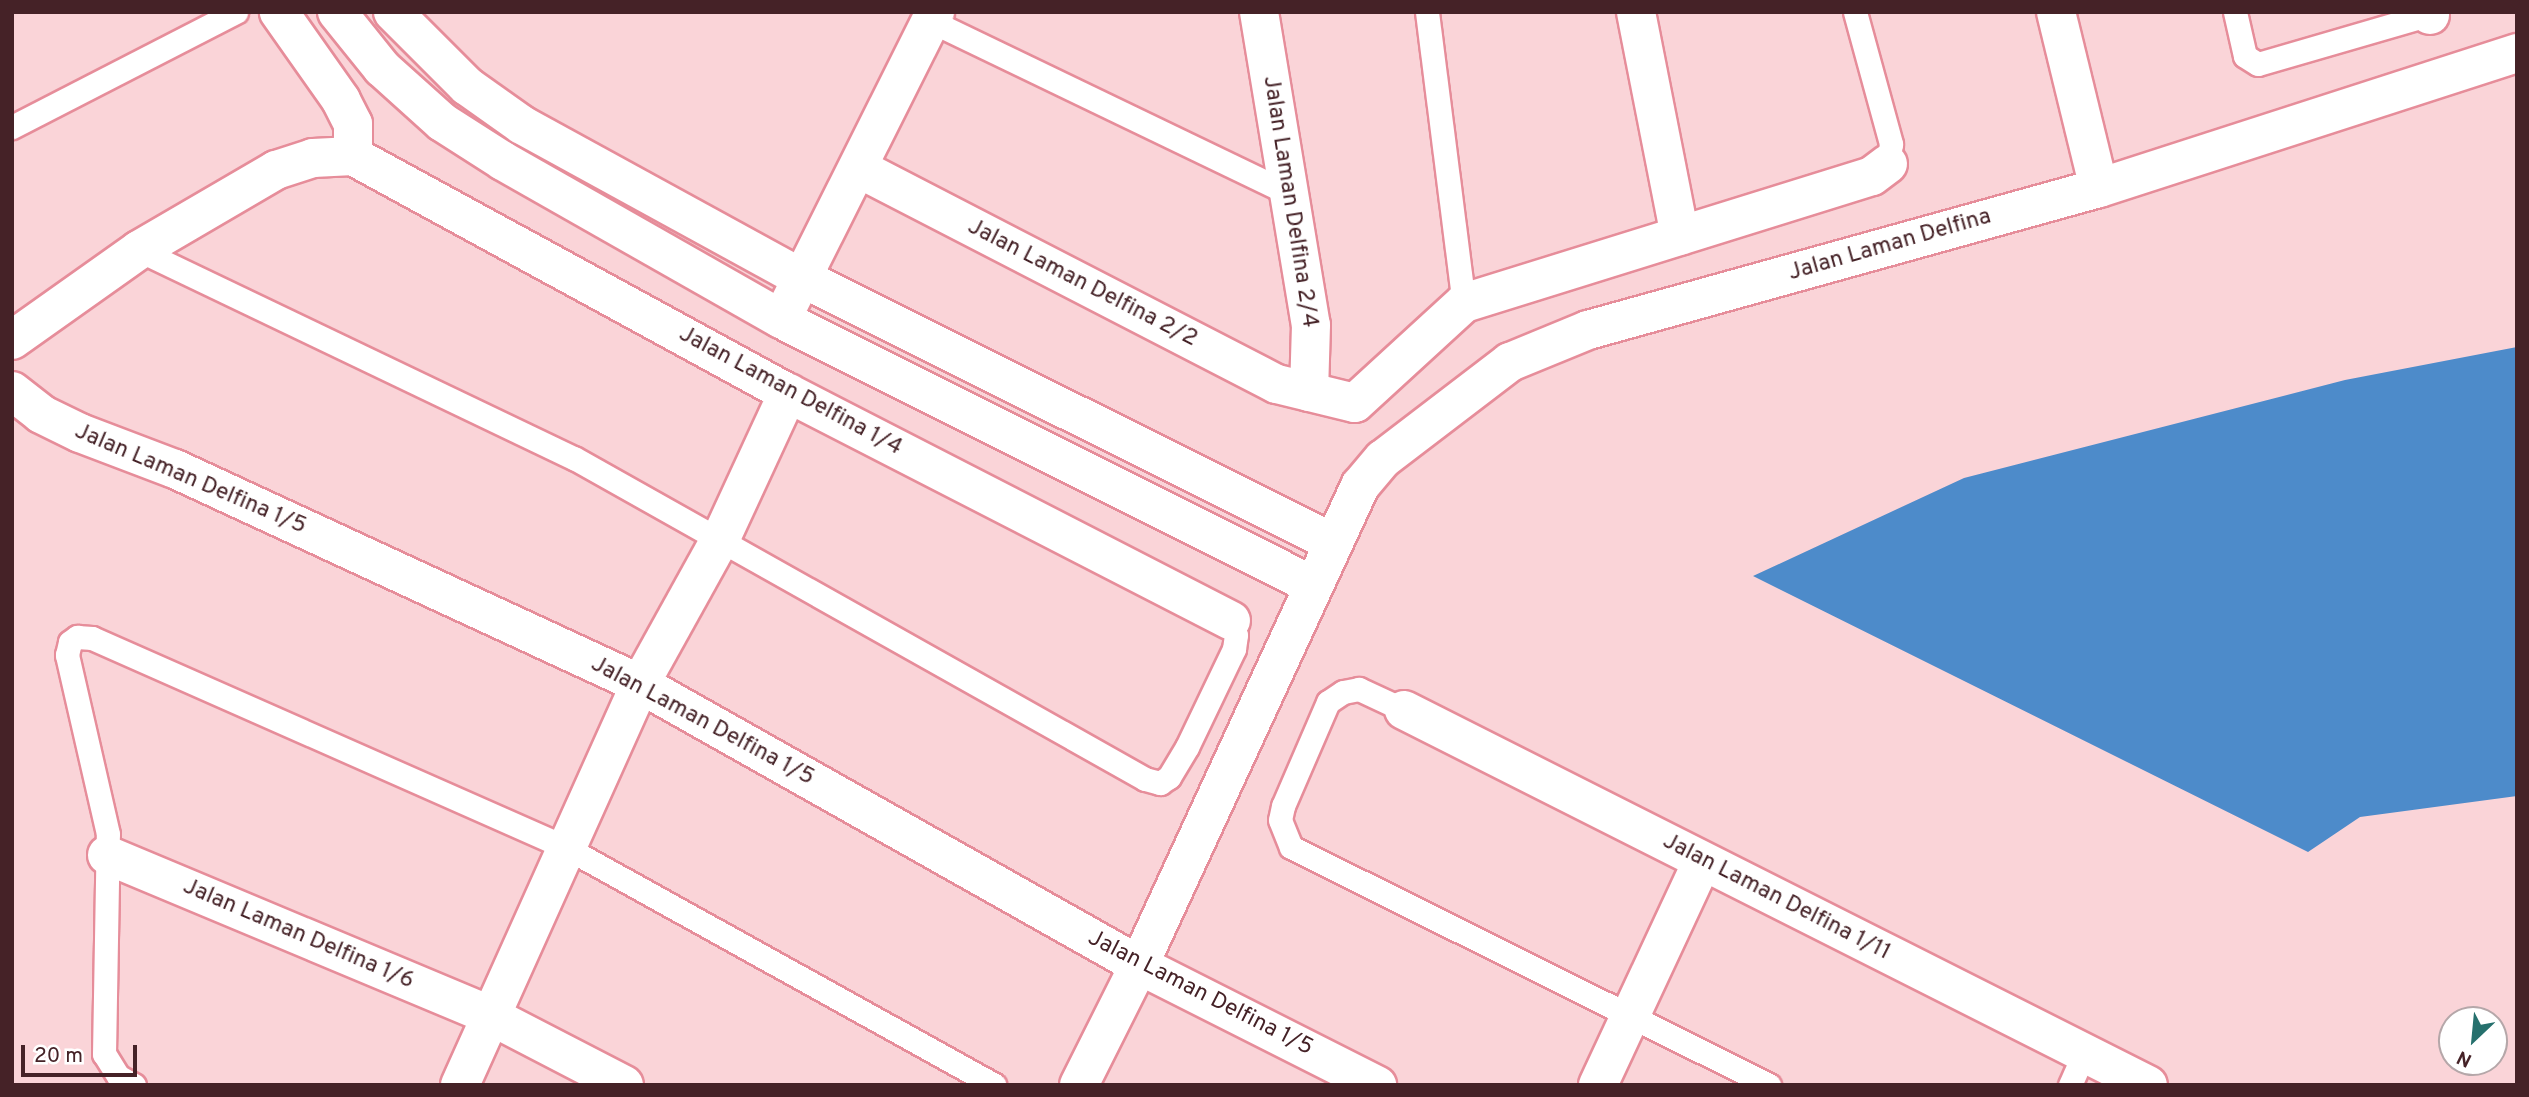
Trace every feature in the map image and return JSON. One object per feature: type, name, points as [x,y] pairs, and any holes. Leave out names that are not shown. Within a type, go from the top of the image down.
[{"type":"street","points":[[12,340],[139,250],[276,170],[313,158],[353,156],[353,124],[341,100],[279,12]]},
{"type":"street","points":[[337,12],[382,68],[442,122],[781,319],[1312,585]]},
{"type":"street","points":[[393,12],[467,86],[522,125],[802,278],[1332,542]]},
{"type":"street","name":"Jalan Laman Delfina 2/4","points":[[1259,12],[1311,325],[1309,392]]},
{"type":"street","points":[[1636,12],[1680,236]]},
{"type":"street","points":[[2056,12],[2099,188]]},
{"type":"street","points":[[781,319],[933,16]]},
{"type":"street","name":"Jalan Laman Delfina","points":[[1079,1085],[1139,965],[1312,585],[1360,486],[1383,459],[1510,362],[1547,344],[2099,188],[2517,53]]},
{"type":"street","name":"Jalan Laman Delfina 1/4","points":[[353,156],[788,393],[1231,621]]},
{"type":"street","points":[[1464,303],[1872,176],[1888,164]]},
{"type":"street","name":"Jalan Laman Delfina 2/2","points":[[858,168],[1252,372],[1309,392],[1355,403],[1464,303]]},
{"type":"street","name":"Jalan Laman Delfina 1/5","points":[[12,391],[61,424],[175,469],[640,684],[1139,965],[1377,1085]]},
{"type":"street","points":[[460,1085],[489,1015],[640,684],[720,538],[788,393]]},
{"type":"street","name":"Jalan Laman Delfina 1/11","points":[[1404,710],[1703,862],[2077,1069],[2148,1085]]},
{"type":"street","name":"Jalan Laman Delfina 1/6","points":[[107,855],[489,1015],[624,1085]]},
{"type":"street","points":[[1598,1085],[1703,862]]},
{"type":"lane","points":[[12,127],[236,12]]},
{"type":"lane","points":[[1427,12],[1464,303]]},
{"type":"lane","points":[[1855,12],[1891,144],[1888,164]]},
{"type":"lane","points":[[2235,12],[2245,56],[2258,64],[2432,13]]},
{"type":"lane","points":[[933,16],[1287,192]]},
{"type":"lane","points":[[139,250],[574,458],[1144,779],[1160,783],[1182,756],[1229,662],[1236,635],[1231,621]]},
{"type":"lane","points":[[134,1085],[118,1076],[104,1054],[108,834],[67,655],[70,642],[77,637],[92,638],[565,848],[995,1085]]},
{"type":"lane","points":[[1404,710],[1359,690],[1343,692],[1328,702],[1283,806],[1280,820],[1291,847],[1769,1085]]},
{"type":"water","points":[[2517,347],[2517,796],[2360,817],[2308,852],[1753,576],[1964,478],[2345,380]]}]
